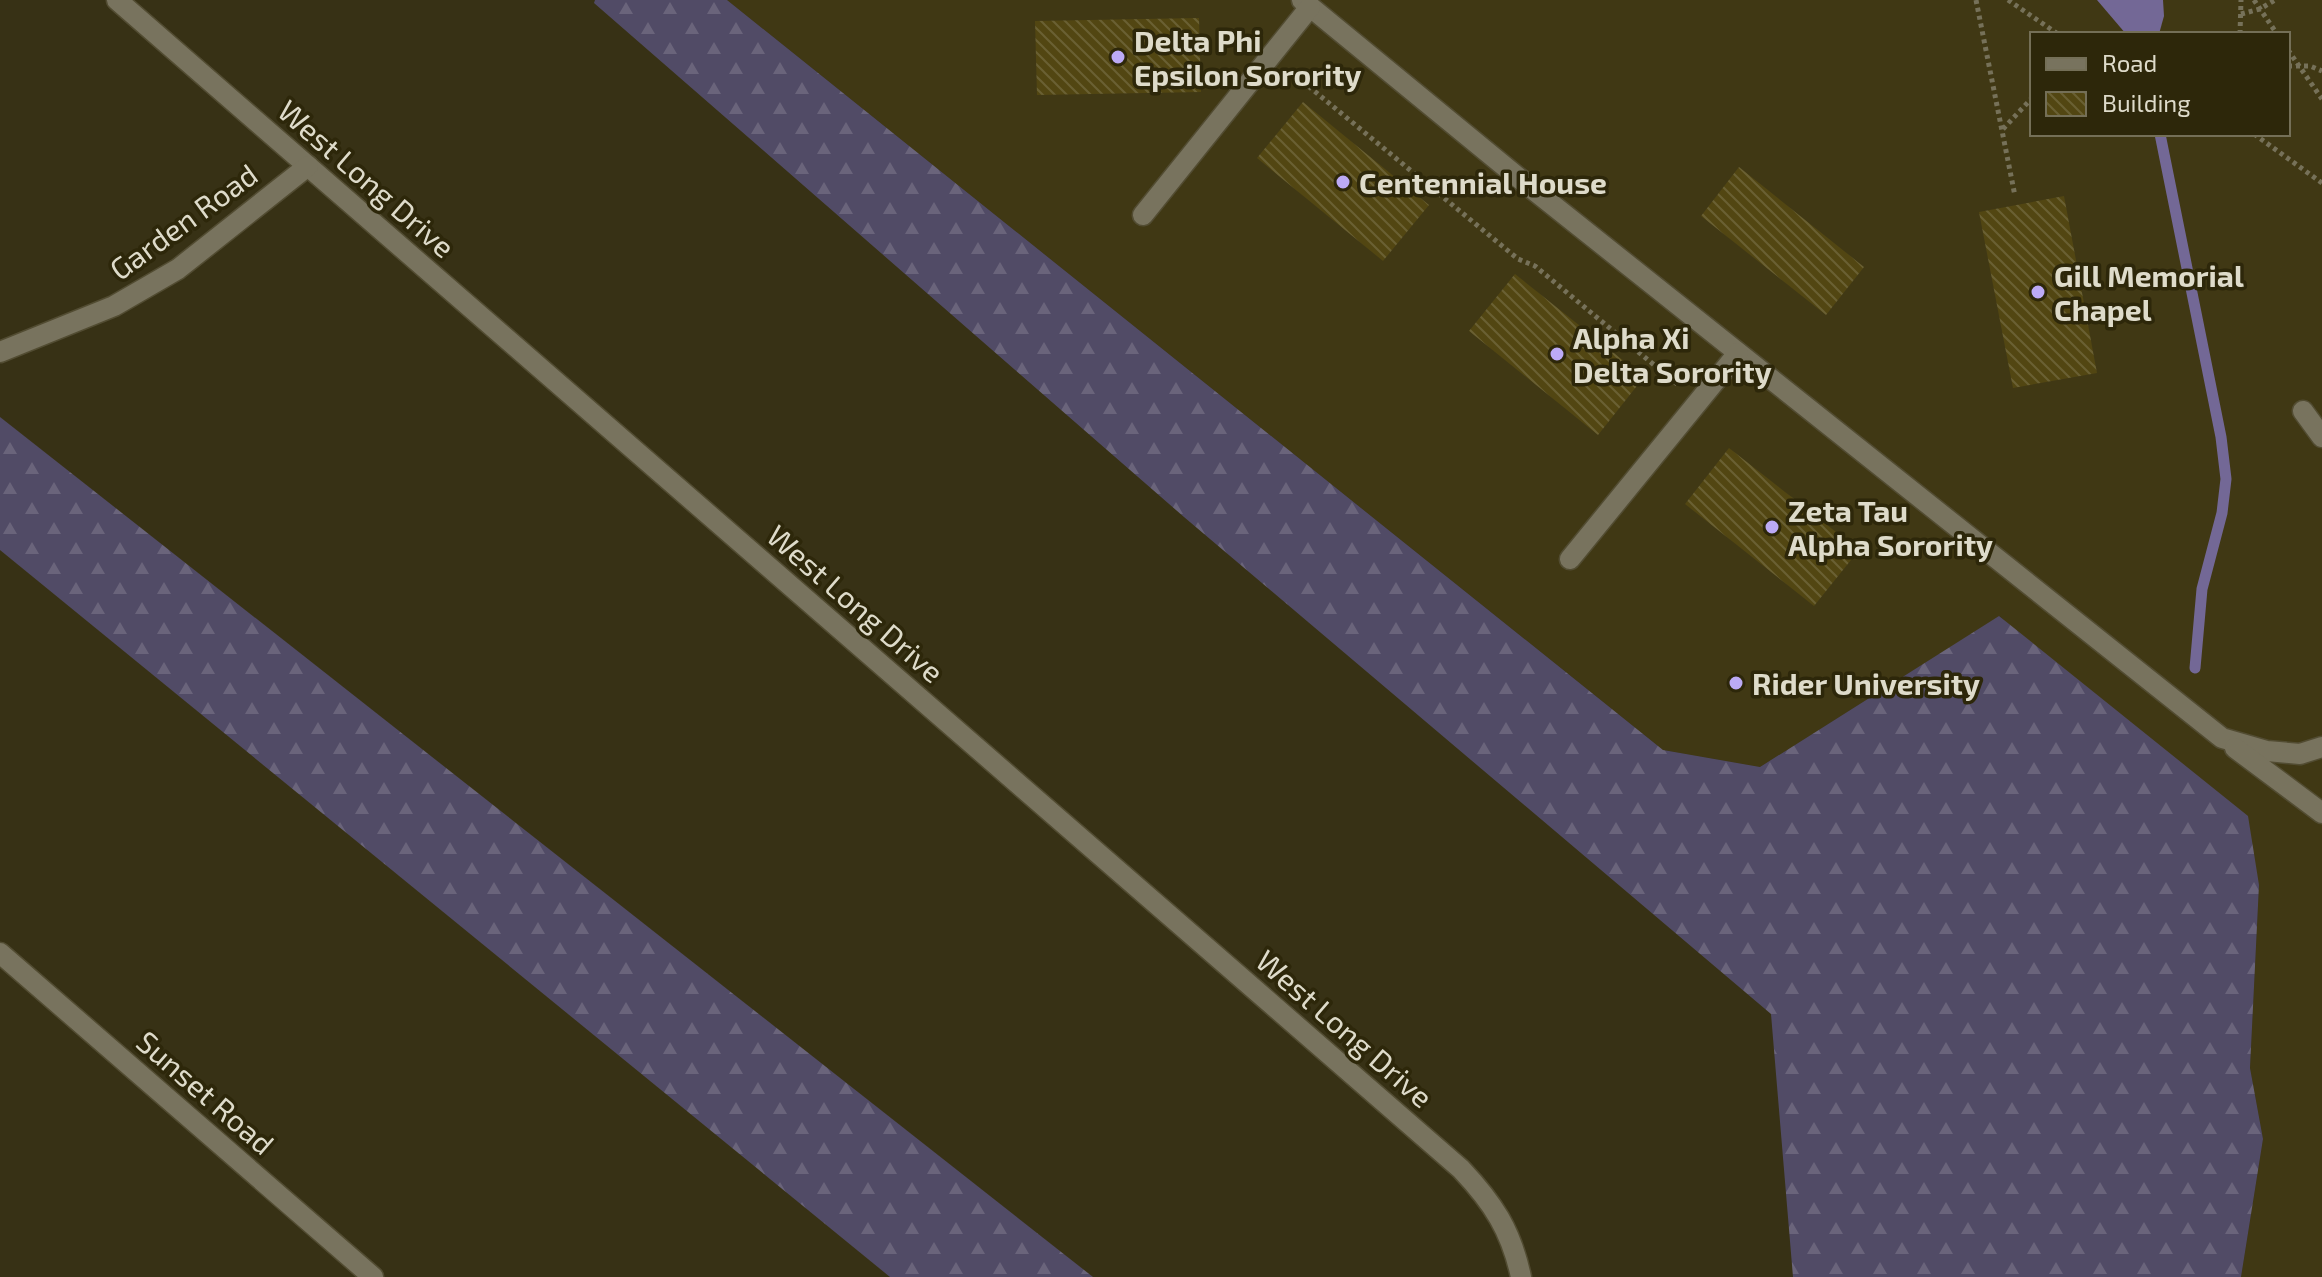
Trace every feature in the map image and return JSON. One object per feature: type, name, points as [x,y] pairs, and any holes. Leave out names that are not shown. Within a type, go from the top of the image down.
[{"type":"street","name":"West Long Drive","points":[[117,0],[1461,1169],[1488,1198],[1509,1236],[1521,1277]]},
{"type":"street","points":[[1143,215],[1271,56],[1306,3],[1738,353],[2222,738],[2322,813]]},
{"type":"street","name":"Garden Road","points":[[0,352],[114,306],[178,269],[308,166]]},
{"type":"street","points":[[1570,559],[1738,353]]},
{"type":"street","points":[[2303,411],[2322,437]]},
{"type":"street","points":[[2222,738],[2267,751],[2300,754],[2322,747]]},
{"type":"street","name":"Sunset Road","points":[[0,953],[373,1277]]},
{"type":"path","points":[[1976,0],[2015,196]]},
{"type":"path","points":[[2008,0],[2055,32]]},
{"type":"path","points":[[2240,32],[2241,0]]},
{"type":"path","points":[[2254,0],[2276,32]]},
{"type":"path","points":[[2241,14],[2260,9],[2275,0]]},
{"type":"path","points":[[2290,53],[2322,99]]},
{"type":"path","points":[[1271,56],[1518,259],[1535,266],[1698,402]]},
{"type":"path","points":[[2290,66],[2310,66],[2322,71]]},
{"type":"path","points":[[2002,130],[2030,100]]},
{"type":"path","points":[[2257,136],[2322,183]]},
{"type":"shaded area","name":"Rider University","points":[[727,0],[2322,0],[2322,1277],[2241,1277],[2263,1139],[2250,1068],[2259,885],[2000,616],[1760,767],[1663,750]]},
{"type":"shaded area","points":[[2097,0],[2163,0],[2164,16],[2160,32],[2124,32]]},
{"type":"green space","points":[[595,0],[727,0],[1663,750],[1760,767],[1999,616],[2248,816],[2259,885],[2250,1068],[2263,1139],[2241,1277],[1793,1277],[1771,1014],[1184,517],[594,3]]},
{"type":"green space","points":[[0,417],[1093,1277],[890,1277],[0,550]]},
{"type":"building","name":"Delta Phi Epsilon Sorority","points":[[1199,18],[1201,92],[1037,95],[1035,21]]},
{"type":"building","name":"Centennial House","points":[[1303,102],[1429,205],[1383,261],[1257,158]]},
{"type":"building","points":[[1739,167],[1864,267],[1826,315],[1701,216]]},
{"type":"building","name":"Gill Memorial Chapel","points":[[2064,196],[2097,373],[2013,388],[1979,212]]},
{"type":"building","name":"Alpha Xi Delta Sorority","points":[[1515,274],[1644,377],[1598,435],[1469,331]]},
{"type":"building","name":"Zeta Tau Alpha Sorority","points":[[1729,448],[1859,550],[1814,606],[1685,504]]},
{"type":"waterway","points":[[2160,136],[2221,437],[2226,479],[2222,513],[2202,589],[2195,668]]},
{"type":"place","name":"Delta Phi Epsilon Sorority","points":[[1118,57]]},
{"type":"place","name":"Centennial House","points":[[1343,182]]},
{"type":"place","name":"Gill Memorial Chapel","points":[[2038,292]]},
{"type":"place","name":"Alpha Xi Delta Sorority","points":[[1557,354]]},
{"type":"place","name":"Zeta Tau Alpha Sorority","points":[[1772,527]]},
{"type":"place","name":"Rider University","points":[[1736,683]]}]
